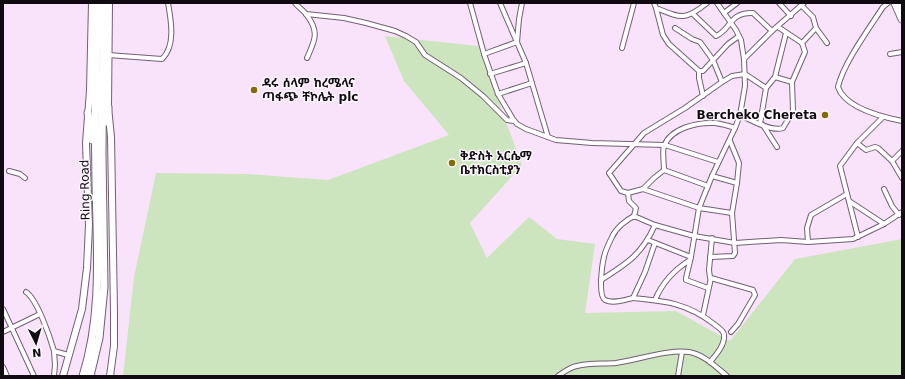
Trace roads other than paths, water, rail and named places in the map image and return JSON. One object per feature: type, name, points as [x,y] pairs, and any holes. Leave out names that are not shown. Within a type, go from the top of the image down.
[{"type":"main road","points":[[63,376],[82,309],[87,268],[89,225],[86,143],[92,3]]},
{"type":"main road","name":"Ring Road","points":[[98,3],[100,80]]},
{"type":"main road","name":"Ring Road","points":[[83,376],[94,330],[97,301],[100,80],[103,3]]},
{"type":"main road","points":[[99,154],[105,144],[108,107],[109,3]]},
{"type":"main road","points":[[895,3],[902,19]]},
{"type":"main road","points":[[108,107],[111,137],[114,283],[114,346],[110,376]]},
{"type":"main road","points":[[88,113],[99,154]]},
{"type":"main road","name":"Ring Road","points":[[90,376],[99,338],[104,287],[99,154]]},
{"type":"street","points":[[108,55],[162,59],[168,51],[170,40],[170,15],[168,3]]},
{"type":"street","points":[[295,3],[306,14],[316,34],[307,58]]},
{"type":"street","points":[[470,3],[490,74],[498,94],[515,122]]},
{"type":"street","points":[[500,3],[526,63],[548,137]]},
{"type":"street","points":[[517,42],[522,3]]},
{"type":"street","points":[[622,48],[634,3]]},
{"type":"street","points":[[655,5],[678,17],[693,14],[707,3]]},
{"type":"street","points":[[708,288],[686,280],[698,208],[718,162],[730,141],[740,115],[745,86],[744,59],[739,36],[717,3]]},
{"type":"street","points":[[724,13],[737,3]]},
{"type":"street","points":[[779,3],[791,16]]},
{"type":"street","points":[[888,3],[883,7],[849,62],[838,87],[840,92],[847,100],[883,117],[902,121]]},
{"type":"street","points":[[744,59],[772,31],[803,4],[812,15],[816,28],[826,43]]},
{"type":"street","points":[[655,5],[663,35],[669,44],[699,71],[703,96]]},
{"type":"street","points":[[693,14],[716,36],[720,35],[738,16],[753,13],[772,31]]},
{"type":"street","points":[[306,14],[344,18],[395,31],[406,36],[416,42],[425,55],[461,78],[483,96],[507,120],[515,122],[526,129],[548,137],[572,142],[665,144],[718,162]]},
{"type":"street","points":[[740,115],[761,125],[778,130],[783,128],[793,111],[792,82],[805,50],[802,43],[786,34],[778,27]]},
{"type":"street","points":[[675,28],[692,39],[700,42],[714,60],[722,82]]},
{"type":"street","points":[[802,43],[816,28]]},
{"type":"street","points":[[777,147],[761,125],[766,88],[775,77],[786,34]]},
{"type":"street","points":[[699,71],[703,71],[728,44],[739,36]]},
{"type":"street","points":[[484,54],[517,42]]},
{"type":"street","points":[[890,54],[902,52]]},
{"type":"street","points":[[490,74],[526,63]]},
{"type":"street","points":[[735,128],[716,123],[689,126],[674,133],[665,144],[663,150],[665,161],[664,170],[643,189],[628,193],[621,191],[609,173],[644,133],[732,76],[745,74],[766,88]]},
{"type":"street","points":[[775,77],[792,82]]},
{"type":"street","points":[[498,94],[532,83]]},
{"type":"street","points":[[858,237],[840,166],[857,143],[883,117]]},
{"type":"street","points":[[710,257],[733,256],[735,253],[732,213],[739,163],[730,141]]},
{"type":"street","points":[[857,143],[866,150],[878,148],[892,161],[902,178]]},
{"type":"street","points":[[892,161],[902,152]]},
{"type":"street","points":[[664,170],[708,186]]},
{"type":"street","points":[[9,171],[20,174],[25,178]]},
{"type":"street","points":[[712,176],[737,183]]},
{"type":"street","points":[[643,189],[698,208],[732,213]]},
{"type":"street","points":[[634,216],[655,225],[694,236],[735,243],[781,240],[808,242],[842,240],[858,237],[901,214],[892,206],[884,189]]},
{"type":"street","points":[[628,193],[629,201],[636,208],[634,216],[625,222],[612,237],[604,256],[601,280],[602,297],[604,300],[615,302],[633,298],[678,304],[703,315],[724,333],[722,343],[710,362]]},
{"type":"street","points":[[808,242],[807,228],[811,215],[846,194]]},
{"type":"street","points":[[849,201],[884,224]]},
{"type":"street","points":[[601,280],[632,260],[648,240],[655,225]]},
{"type":"street","points":[[703,315],[710,278],[709,270],[712,238]]},
{"type":"street","points":[[648,240],[690,259]]},
{"type":"street","points":[[633,298],[645,272],[654,243]]},
{"type":"street","points":[[655,300],[660,288],[676,269],[690,259]]},
{"type":"street","points":[[710,278],[755,291],[755,294],[742,320],[731,332]]},
{"type":"street","points":[[26,292],[32,299],[40,314],[54,351],[54,376]]},
{"type":"street","points":[[3,309],[34,376]]},
{"type":"street","points":[[3,332],[40,314]]},
{"type":"street","points":[[54,351],[68,355]]},
{"type":"street","points":[[678,376],[682,352]]},
{"type":"street","points":[[558,376],[569,368],[578,365],[616,363],[682,352],[694,354],[710,362],[727,376]]},
{"type":"street","points":[[3,367],[7,376]]},
{"type":"place","name":"ዳሩ ሰላም ከረሜላና ጣፋጭ ቸኮሌት plc","points":[[254,90]]},
{"type":"place","name":"Bercheko Chereta","points":[[825,115]]},
{"type":"place","name":"ቅድስት አርሴማ ቤተክርስቲያን","points":[[452,163]]}]
